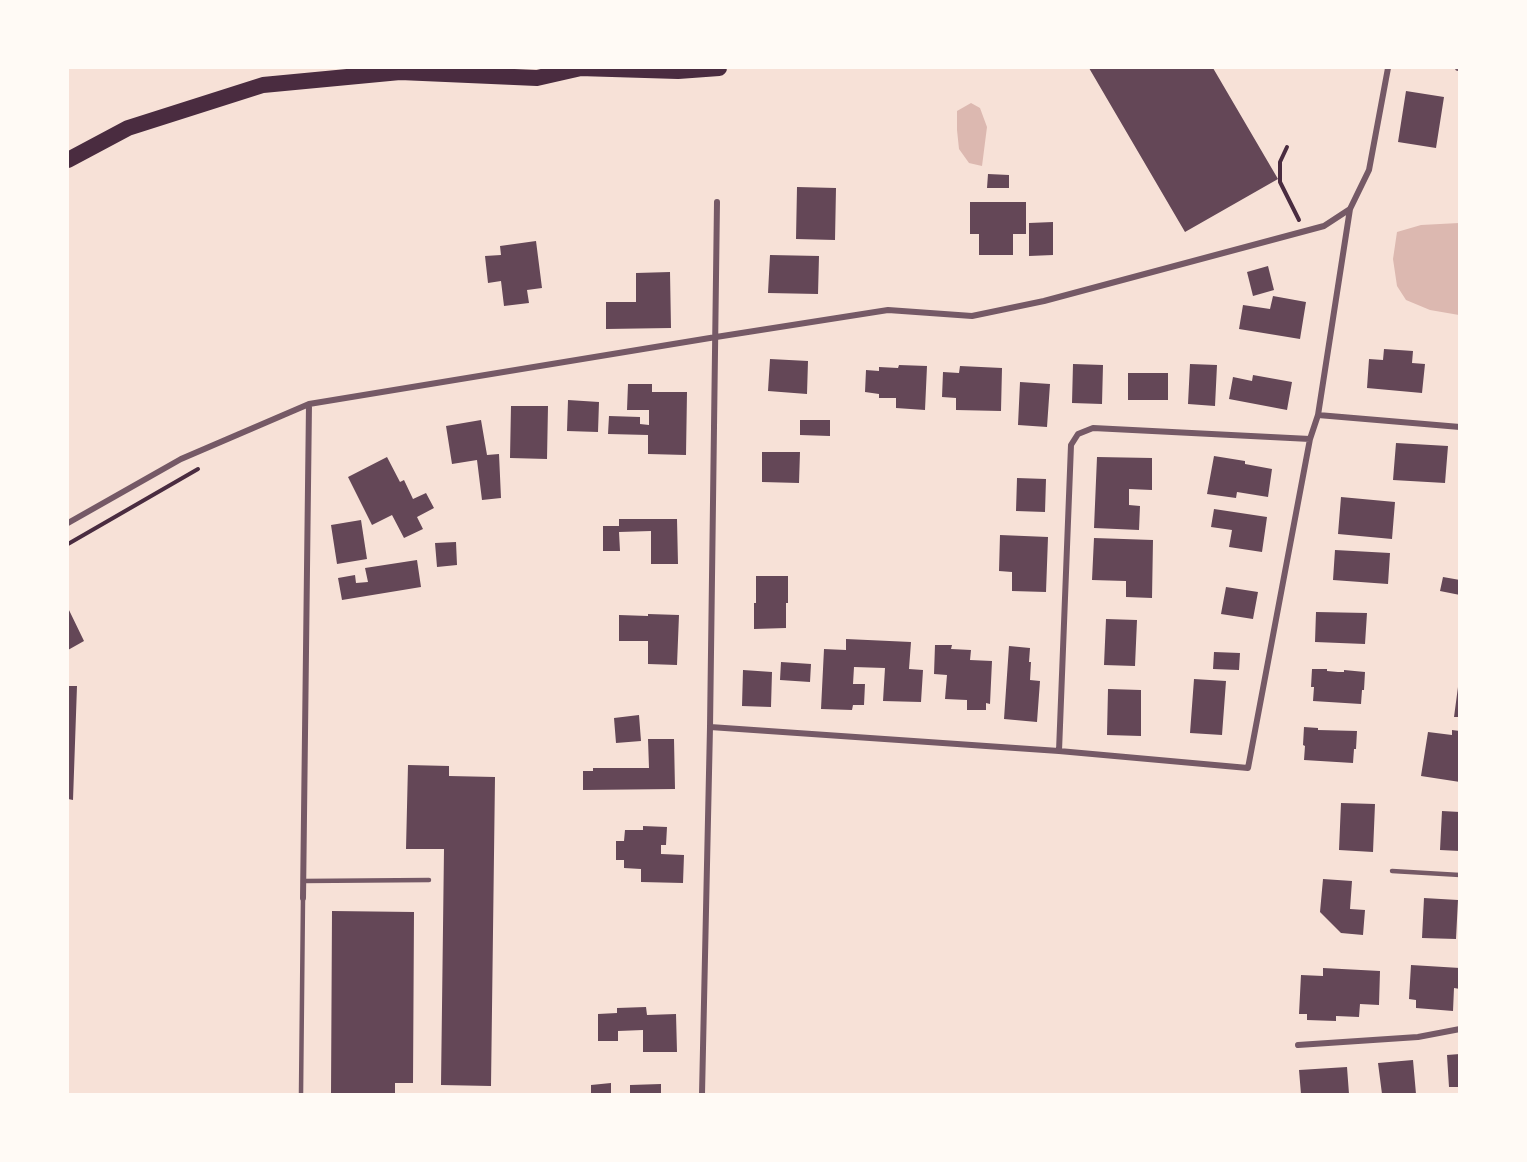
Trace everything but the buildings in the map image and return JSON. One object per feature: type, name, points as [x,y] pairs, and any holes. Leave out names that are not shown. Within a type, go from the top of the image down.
[{"type":"highway","points":[[68,160],[128,128],[263,85],[400,72],[537,78],[580,68],[678,70],[719,68]]},
{"type":"street","points":[[710,727],[1059,751],[1248,768],[1310,439],[1318,415],[1350,209],[1369,170],[1388,68]]},
{"type":"street","points":[[702,1095],[710,727],[717,202]]},
{"type":"street","points":[[68,523],[181,459],[309,404],[888,310],[972,316],[1044,301],[1324,226],[1350,209]]},
{"type":"street","points":[[303,898],[309,404]]},
{"type":"street","points":[[1318,415],[1460,427]]},
{"type":"street","points":[[1059,751],[1071,446],[1078,434],[1093,428],[1310,439]]},
{"type":"street","points":[[1298,1045],[1418,1037],[1460,1029]]},
{"type":"lane","points":[[1392,871],[1460,875]]},
{"type":"lane","points":[[303,881],[429,880]]},
{"type":"lane","points":[[301,1095],[303,898]]},
{"type":"path","points":[[1287,147],[1280,162],[1280,182],[1305,231]]},
{"type":"path","points":[[68,544],[198,468]]},
{"type":"shaded area","points":[[971,103],[980,108],[987,127],[982,166],[969,163],[959,149],[957,111]]},
{"type":"shaded area","points":[[1459,223],[1459,315],[1430,310],[1406,300],[1397,286],[1393,259],[1397,232],[1421,225]]}]
